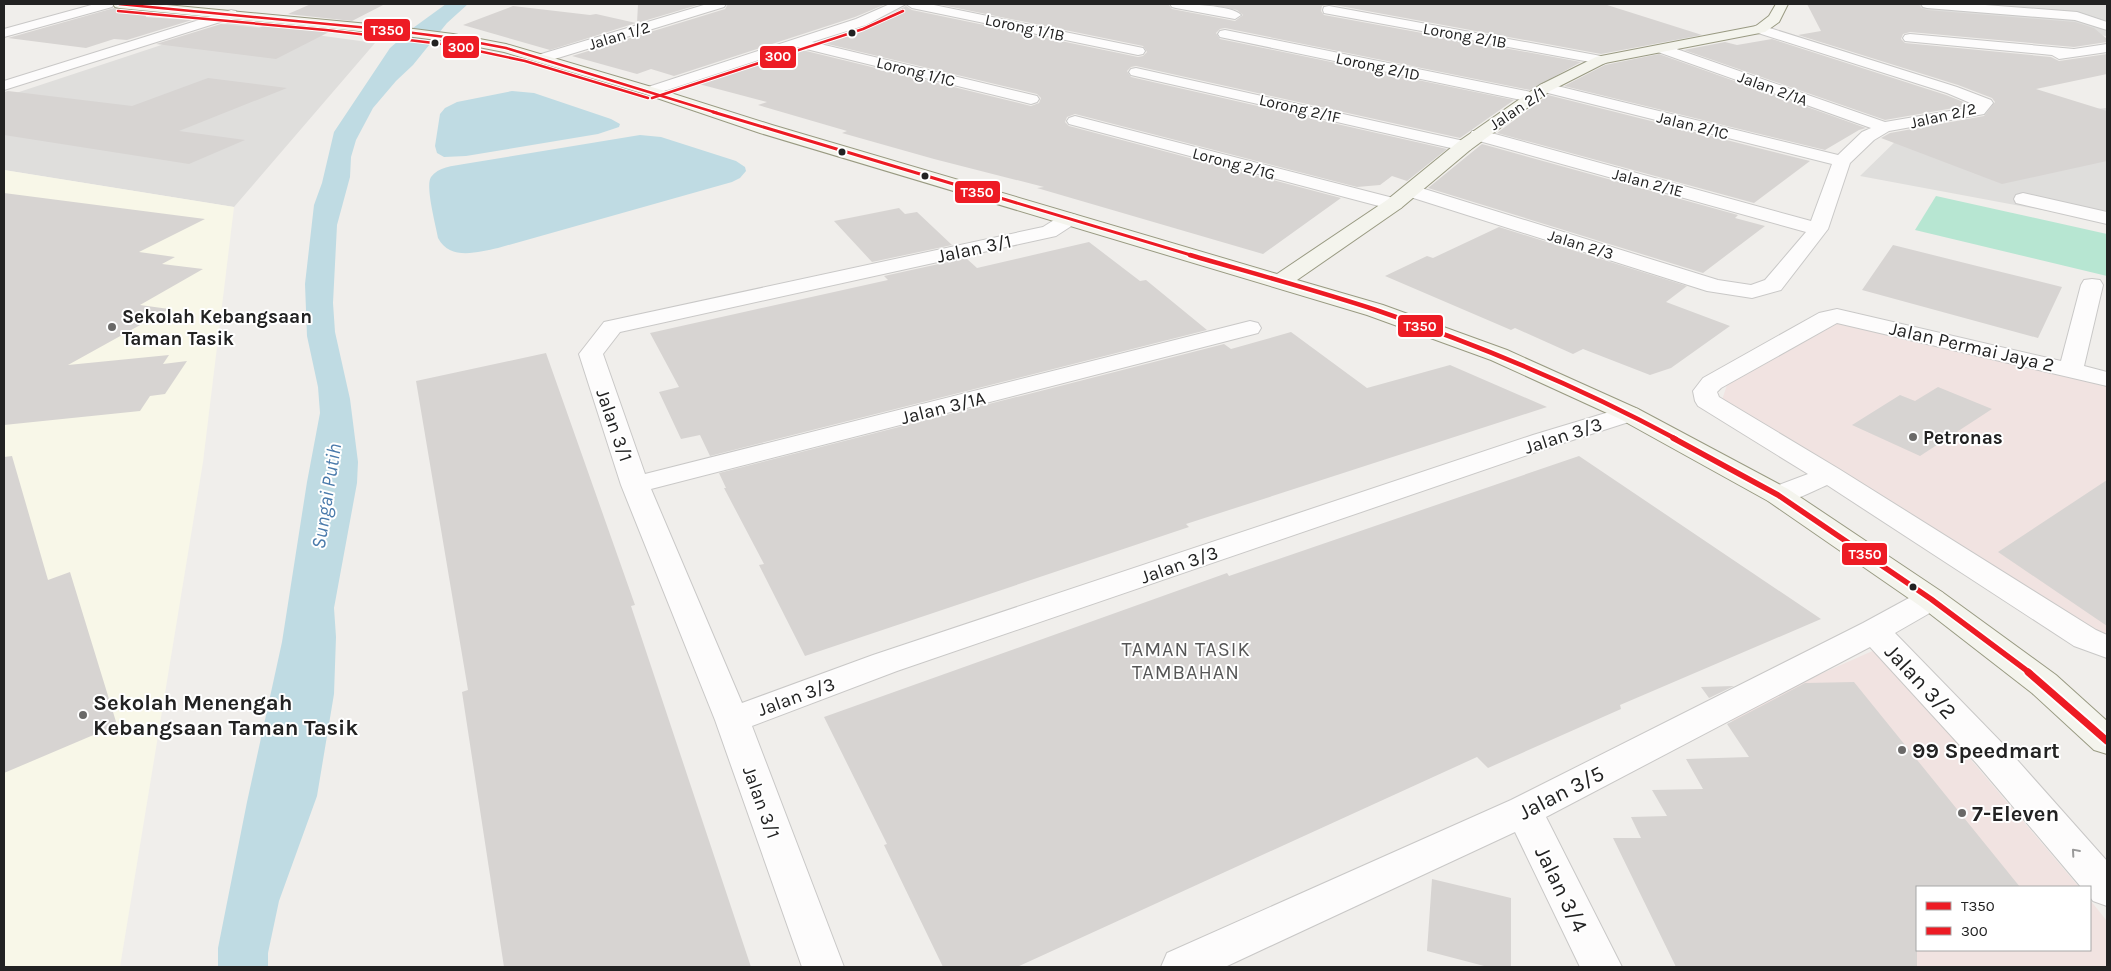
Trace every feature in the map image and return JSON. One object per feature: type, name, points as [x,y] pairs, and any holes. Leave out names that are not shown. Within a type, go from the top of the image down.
[{"type":"street","points":[[4,33],[108,4]]},
{"type":"street","points":[[119,4],[454,38],[543,58],[766,128],[1375,310],[1499,355],[1629,414],[1778,495],[1931,599],[2044,684],[2107,741]]},
{"type":"street","name":"Jalan 1/2","points":[[543,58],[720,4]]},
{"type":"street","points":[[650,91],[801,44],[861,22],[900,4]]},
{"type":"street","name":"Lorong 1/1B","points":[[912,4],[1138,51]]},
{"type":"street","points":[[1176,4],[1235,15]]},
{"type":"street","name":"Jalan 2/1","points":[[1280,282],[1394,204],[1478,135],[1538,92],[1602,60],[1760,29],[1773,22],[1782,4]]},
{"type":"street","points":[[1927,4],[2077,16],[2095,15],[2104,10]]},
{"type":"street","name":"Jalan 1/2","points":[[673,6],[696,11]]},
{"type":"street","name":"Lorong 2/1B","points":[[1329,10],[1602,60]]},
{"type":"street","points":[[4,86],[231,14]]},
{"type":"street","points":[[2077,16],[2107,26]]},
{"type":"street","name":"Jalan 2/2","points":[[1752,292],[1773,285],[1818,229],[1842,161],[1868,136],[1884,127],[1978,111],[1985,103],[1952,90],[1760,29]]},
{"type":"street","name":"Lorong 2/1D","points":[[1225,34],[1538,92]]},
{"type":"street","points":[[1910,38],[2076,53]]},
{"type":"street","name":"Lorong 1/1C","points":[[801,44],[1030,99]]},
{"type":"street","points":[[2026,62],[2028,60],[2107,48]]},
{"type":"street","name":"Jalan 2/1A","points":[[1663,49],[1884,127]]},
{"type":"street","name":"Lorong 2/1F","points":[[1136,72],[1464,146]]},
{"type":"street","name":"Jalan 2/1C","points":[[1538,92],[1842,161]]},
{"type":"street","name":"Lorong 2/1G","points":[[1075,121],[1394,204]]},
{"type":"street","name":"Jalan 2/1E","points":[[1478,135],[1818,229]]},
{"type":"street","name":"Jalan 2/3","points":[[1411,191],[1715,286],[1752,292]]},
{"type":"street","points":[[2023,200],[2107,218]]},
{"type":"street","name":"Jalan 3/1","points":[[823,967],[732,720],[636,485],[591,354],[612,327],[1049,232],[1069,219]]},
{"type":"street","points":[[2071,369],[2092,285]]},
{"type":"street","name":"Jalan Permai Jaya 2","points":[[1829,475],[1707,401],[1705,391],[1712,383],[1747,363],[1827,318],[1837,316],[2071,369],[2107,379]]},
{"type":"street","name":"Jalan 3/1A","points":[[636,485],[1250,328]]},
{"type":"street","name":"Jalan 3/3","points":[[732,720],[884,663],[1533,444],[1629,414]]},
{"type":"street","points":[[1778,495],[1829,475],[2085,638],[2107,648]]},
{"type":"street","name":"Jalan 3/5","points":[[1182,967],[1524,811],[1874,631],[1931,599]]},
{"type":"street","name":"Jalan 3/2","points":[[1874,631],[1990,754],[2107,889]]},
{"type":"street","name":"Jalan 3/4","points":[[1524,811],[1600,967]]},
{"type":"shaded area","points":[[1806,4],[2107,4],[2107,36],[1809,6]]},
{"type":"shaded area","points":[[228,23],[375,43],[234,207],[4,170],[4,97]]},
{"type":"shaded area","points":[[2107,108],[2107,222],[1860,176],[1904,133]]},
{"type":"shaded area","points":[[4,170],[234,207],[203,462],[120,967],[4,967]]},
{"type":"shaded area","points":[[1842,320],[2107,385],[2107,638],[2096,633],[1722,400],[1727,385]]},
{"type":"shaded area","points":[[1877,649],[2078,886],[1916,886],[1916,951],[2091,951],[2091,901],[2107,921],[2107,967],[1894,967],[1728,715]]},
{"type":"green space","points":[[1936,196],[2107,234],[2107,276],[1915,230]]},
{"type":"water","name":"Sungai Putih","points":[[446,4],[468,4],[447,23],[413,65],[396,81],[373,108],[356,140],[351,157],[350,177],[337,225],[333,303],[335,332],[350,399],[358,462],[357,483],[334,608],[336,637],[334,694],[317,796],[279,901],[268,953],[268,967],[218,967],[218,948],[247,802],[282,642],[307,482],[320,413],[318,387],[307,336],[305,284],[314,205],[322,183],[334,132],[390,48],[413,28]]},
{"type":"water","points":[[512,91],[534,93],[611,119],[620,124],[619,127],[598,134],[466,156],[444,157],[437,153],[435,146],[440,114],[445,108],[457,102]]},
{"type":"water","points":[[640,135],[661,137],[736,161],[745,167],[746,171],[740,178],[732,182],[498,248],[473,253],[457,252],[443,245],[438,238],[429,182],[431,177],[438,171],[455,165]]},
{"type":"building","points":[[311,4],[385,4],[352,21],[288,14]]},
{"type":"building","points":[[638,4],[701,4],[637,23]]},
{"type":"building","points":[[728,4],[886,4],[855,17],[674,76],[651,69],[637,74],[572,56],[725,9]]},
{"type":"building","points":[[937,4],[1168,4],[1172,9],[1235,21],[1243,15],[1237,10],[1206,4],[1329,4],[1322,6],[1321,11],[1324,15],[1581,62],[1530,90],[1225,28],[1220,29],[1216,33],[1220,39],[1514,100],[1460,138],[1136,66],[1131,67],[1127,71],[1131,77],[1447,149],[1407,181],[1392,176],[1380,185],[1357,187],[1075,114],[1067,117],[1065,122],[1069,126],[1341,198],[1263,254],[1037,188],[1044,187],[842,133],[847,131],[758,105],[767,102],[695,83],[798,49],[1031,106],[1039,103],[1041,98],[1037,94],[819,42],[867,27],[906,6],[912,10],[1138,57],[1143,56],[1147,52],[1143,46]]},
{"type":"building","points":[[1329,4],[1604,4],[1702,35],[1601,54]]},
{"type":"building","points":[[1807,4],[1919,4],[1921,8],[1927,10],[2075,22],[2094,28],[2107,39],[2107,42],[2074,47],[1910,32],[1903,34],[1901,39],[1905,43],[2051,57],[2059,61],[2107,54],[2107,74],[2036,89],[2107,111],[2107,161],[2002,184],[1881,138],[1890,133],[1984,116],[1995,102],[1992,98],[1958,85],[1798,35],[1821,31]]},
{"type":"building","points":[[513,6],[590,15],[596,14],[636,23],[550,50],[463,25]]},
{"type":"building","points":[[114,8],[145,12],[146,17],[192,20],[127,40],[114,39],[86,48],[8,38]]},
{"type":"building","points":[[221,24],[259,28],[267,24],[333,30],[276,59],[156,44]]},
{"type":"building","points":[[1772,39],[1946,95],[1971,105],[1885,120],[1684,50],[1725,42],[1737,45]]},
{"type":"building","points":[[1659,54],[1866,128],[1859,130],[1825,150],[1564,86],[1605,65]]},
{"type":"building","points":[[208,78],[287,88],[179,131],[245,140],[189,164],[4,135],[4,92],[132,106]]},
{"type":"building","points":[[1548,95],[1810,161],[1754,203],[1497,133]]},
{"type":"building","points":[[1482,144],[1738,215],[1735,218],[1765,226],[1703,273],[1428,188]]},
{"type":"building","points":[[4,193],[205,219],[139,252],[175,257],[162,264],[203,269],[140,305],[169,309],[68,365],[169,355],[163,364],[187,361],[165,394],[150,396],[140,411],[4,425]]},
{"type":"building","points":[[899,208],[905,214],[917,212],[952,245],[872,262],[834,221]]},
{"type":"building","points":[[1499,227],[1687,286],[1666,302],[1730,326],[1671,368],[1650,375],[1583,349],[1573,354],[1515,328],[1511,330],[1385,276],[1427,256],[1433,258]]},
{"type":"building","points":[[1089,242],[1140,281],[1146,280],[1207,330],[710,456],[700,435],[681,439],[659,392],[679,387],[650,333],[888,280],[884,276],[966,258],[977,268]]},
{"type":"building","points":[[1893,245],[2062,287],[2038,338],[1862,290]]},
{"type":"building","points":[[1291,332],[1367,388],[1450,365],[1547,407],[1186,524],[1189,527],[805,656],[759,565],[764,564],[724,488],[726,488],[719,473],[1224,344],[1231,349]]},
{"type":"building","points":[[546,353],[635,605],[631,606],[751,967],[504,967],[462,692],[468,690],[416,381]]},
{"type":"building","name":"Petronas","points":[[1938,387],[1992,409],[1920,456],[1852,425],[1900,395],[1915,401]]},
{"type":"building","points":[[12,456],[48,580],[70,572],[117,725],[4,773],[4,457]]},
{"type":"building","points":[[1579,456],[1821,619],[1620,705],[1621,709],[1488,768],[1477,757],[1017,967],[943,967],[884,845],[887,844],[824,717],[1227,573],[1229,576]]},
{"type":"building","points":[[2107,480],[2107,626],[1998,552]]},
{"type":"building","points":[[1854,682],[2019,886],[1916,886],[1917,967],[1676,967],[1613,838],[1641,838],[1631,817],[1667,816],[1652,790],[1703,789],[1686,759],[1749,757],[1727,724],[1805,683]]},
{"type":"building","points":[[1734,686],[1709,698],[1701,687]]},
{"type":"building","points":[[1432,879],[1511,898],[1511,967],[1488,967],[1427,951]]},
{"type":"transit line","name":"T350","points":[[119,4],[390,30],[453,38],[506,48],[650,91],[766,129],[1375,310],[1499,355],[1629,414],[1778,495],[1931,599],[2044,684],[2107,741]]},
{"type":"transit line","name":"300","points":[[118,11],[326,30],[409,39],[475,49],[575,75],[648,98]]},
{"type":"transit line","name":"300","points":[[652,98],[863,29],[903,11]]},
{"type":"place","name":"Sekolah Kebangsaan Taman Tasik","points":[[112,327]]},
{"type":"place","name":"Petronas","points":[[1913,437]]},
{"type":"place","name":"Sekolah Menengah Kebangsaan Taman Tasik","points":[[83,715]]},
{"type":"place","name":"99 Speedmart","points":[[1902,750]]},
{"type":"place","name":"7-Eleven","points":[[1962,813]]},
{"type":"district","name":"TAMAN TASIK TAMBAHAN","points":[[1186,660]]}]
